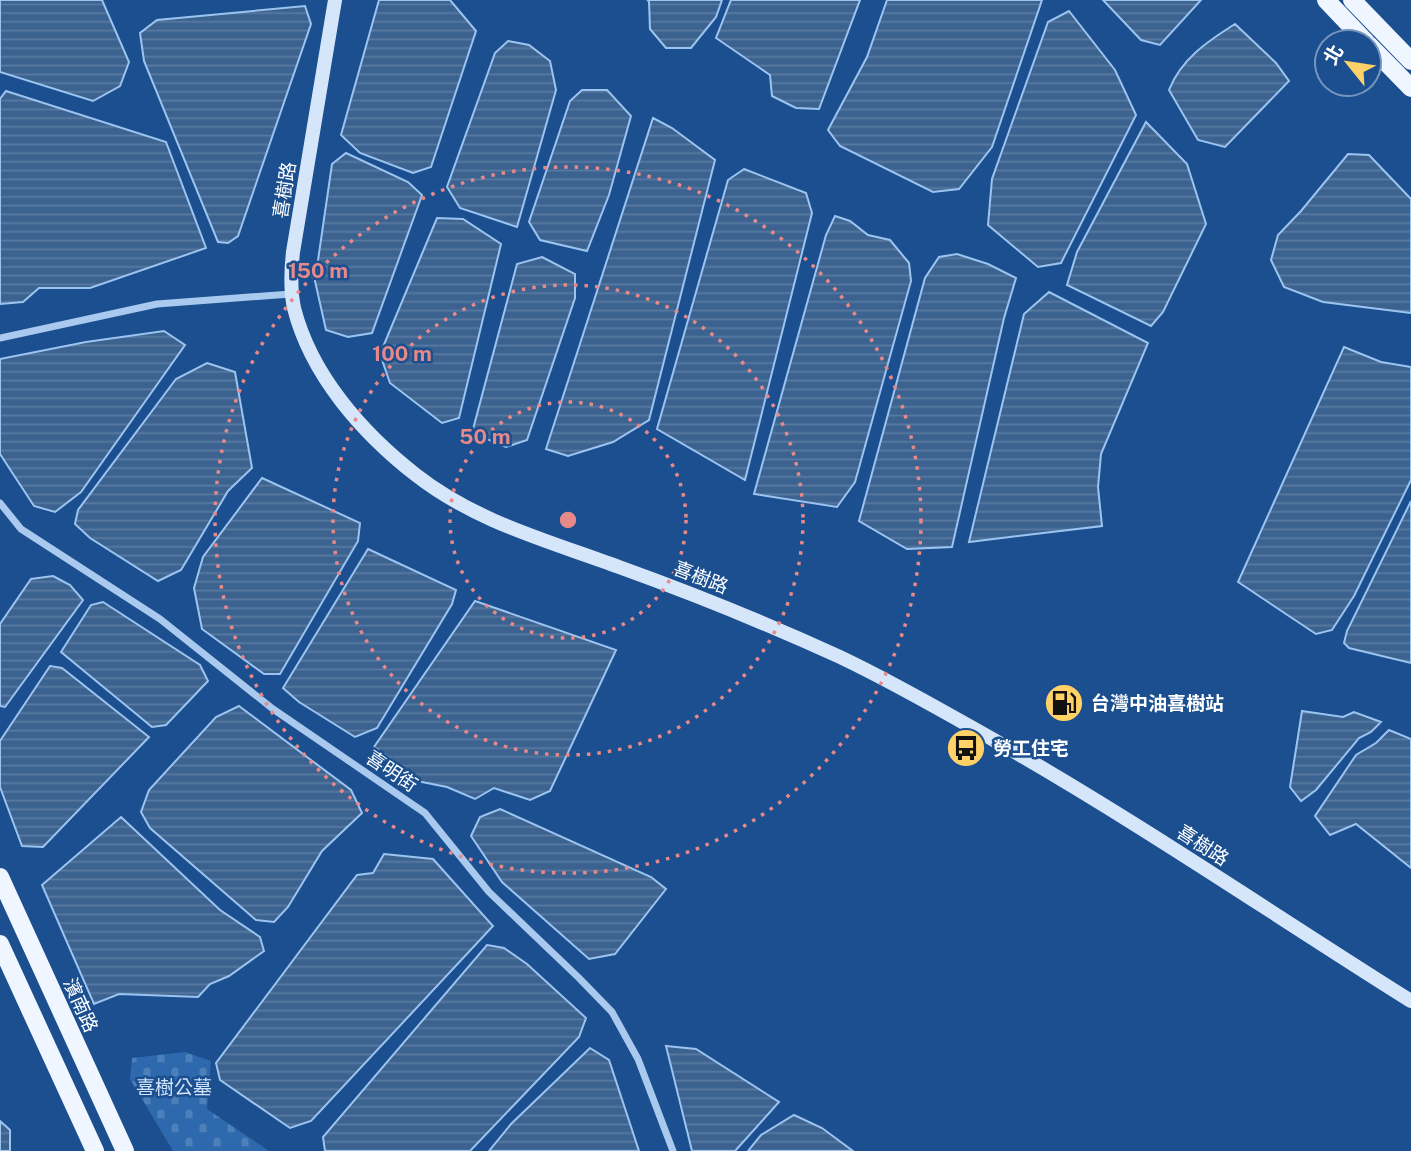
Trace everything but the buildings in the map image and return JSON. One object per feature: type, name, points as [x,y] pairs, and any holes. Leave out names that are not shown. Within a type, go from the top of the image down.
[{"type":"main road","points":[[1326,0],[1353,28]]},
{"type":"main road","points":[[1352,0],[1411,61]]},
{"type":"main road","points":[[1383,59],[1411,88]]},
{"type":"main road","name":"濱南路","points":[[0,877],[124,1151]]},
{"type":"main road","points":[[0,944],[95,1151]]},
{"type":"street","name":"喜樹路","points":[[335,0],[293,252],[292,294],[295,309],[316,360],[348,411],[412,472],[444,495],[489,519],[708,600],[842,659],[925,701],[1075,786],[1411,1001]]},
{"type":"street","points":[[0,338],[157,304],[292,294]]},
{"type":"street","name":"喜明街","points":[[0,503],[20,529],[160,619],[273,709],[425,813],[489,892],[612,1013],[638,1059],[673,1151]]},
{"type":"green space","name":"喜樹公墓","points":[[185,1052],[211,1061],[207,1109],[269,1151],[173,1151],[130,1079],[132,1058]]},
{"type":"shaded area","points":[[0,0],[102,0],[129,62],[120,86],[93,101],[0,72]]},
{"type":"shaded area","points":[[379,0],[450,0],[476,31],[431,167],[413,173],[360,153],[341,135]]},
{"type":"shaded area","points":[[647,0],[722,0],[716,17],[691,48],[666,48],[650,29]]},
{"type":"shaded area","points":[[731,0],[860,0],[819,109],[796,108],[772,96],[770,75],[716,38]]},
{"type":"shaded area","points":[[887,0],[1042,0],[992,147],[959,189],[933,192],[840,146],[828,130],[867,57]]},
{"type":"shaded area","points":[[1103,0],[1201,0],[1160,45],[1141,40]]},
{"type":"shaded area","points":[[305,6],[311,24],[238,236],[228,243],[218,242],[144,61],[140,33],[157,20]]},
{"type":"shaded area","points":[[1069,11],[1115,70],[1136,115],[1061,263],[1038,267],[988,225],[992,179],[1048,22]]},
{"type":"shaded area","points":[[1235,24],[1276,63],[1289,81],[1225,147],[1198,140],[1169,90],[1188,60],[1205,44]]},
{"type":"shaded area","points":[[508,41],[529,45],[550,61],[556,90],[517,227],[460,208],[447,187],[495,53]]},
{"type":"shaded area","points":[[582,90],[607,90],[631,116],[609,195],[587,251],[540,240],[529,222],[570,101]]},
{"type":"shaded area","points":[[6,91],[166,142],[206,248],[90,288],[39,288],[23,302],[0,304],[0,99]]},
{"type":"shaded area","points":[[653,118],[672,128],[715,160],[649,420],[613,442],[568,456],[546,449]]},
{"type":"shaded area","points":[[1146,122],[1187,164],[1206,224],[1163,312],[1151,326],[1067,285],[1077,252]]},
{"type":"shaded area","points":[[346,153],[408,182],[422,195],[372,333],[348,337],[326,330],[315,281],[332,164]]},
{"type":"shaded area","points":[[1348,154],[1369,155],[1411,199],[1411,313],[1323,302],[1284,287],[1271,260],[1278,235]]},
{"type":"shaded area","points":[[744,169],[806,193],[812,213],[745,480],[657,429],[728,180]]},
{"type":"shaded area","points":[[835,216],[850,221],[868,235],[890,240],[909,263],[911,281],[855,482],[837,507],[754,494],[826,235]]},
{"type":"shaded area","points":[[437,218],[463,219],[501,244],[459,418],[442,423],[390,383],[380,354]]},
{"type":"shaded area","points":[[957,254],[988,264],[1016,278],[1004,318],[952,547],[907,549],[859,521],[925,278],[939,257]]},
{"type":"shaded area","points":[[542,257],[575,274],[575,298],[527,440],[506,447],[472,433],[517,264]]},
{"type":"shaded area","points":[[1049,292],[1148,343],[1101,454],[1098,487],[1102,526],[969,542],[1024,314]]},
{"type":"shaded area","points":[[164,331],[185,345],[81,492],[55,512],[34,506],[0,454],[0,359],[86,342]]},
{"type":"shaded area","points":[[1344,347],[1381,362],[1411,367],[1411,480],[1354,596],[1332,630],[1316,634],[1238,582]]},
{"type":"shaded area","points":[[207,363],[235,372],[252,468],[228,491],[181,570],[158,581],[90,538],[75,524],[78,510],[176,379]]},
{"type":"shaded area","points":[[262,478],[360,523],[358,541],[280,674],[264,674],[202,629],[194,588],[203,557]]},
{"type":"shaded area","points":[[1411,501],[1411,663],[1349,648],[1344,643],[1347,631]]},
{"type":"shaded area","points":[[368,549],[456,590],[452,604],[377,728],[355,737],[299,702],[283,688]]},
{"type":"shaded area","points":[[53,576],[70,585],[83,600],[5,707],[0,706],[0,624],[31,579]]},
{"type":"shaded area","points":[[475,601],[616,650],[550,791],[530,800],[494,788],[475,799],[447,787],[422,782],[374,747]]},
{"type":"shaded area","points":[[103,602],[200,665],[208,681],[166,725],[152,727],[61,652],[91,605]]},
{"type":"shaded area","points":[[50,666],[62,668],[149,737],[43,847],[22,846],[0,787],[0,741]]},
{"type":"shaded area","points":[[239,706],[351,790],[362,813],[322,851],[288,907],[274,922],[256,920],[150,828],[141,812],[149,790],[216,717]]},
{"type":"shaded area","points":[[1302,711],[1343,717],[1354,712],[1381,722],[1371,732],[1359,738],[1316,790],[1301,801],[1290,787]]},
{"type":"shaded area","points":[[1389,730],[1411,739],[1411,868],[1356,824],[1330,835],[1315,816],[1356,755],[1376,743]]},
{"type":"shaded area","points":[[500,809],[651,877],[666,889],[615,954],[589,959],[502,882],[471,836],[480,817]]},
{"type":"shaded area","points":[[121,817],[220,910],[260,937],[264,951],[229,976],[210,984],[198,997],[119,994],[94,1004],[42,885]]},
{"type":"shaded area","points":[[384,854],[433,859],[493,926],[311,1121],[290,1128],[220,1080],[216,1063],[357,875],[373,873]]},
{"type":"shaded area","points":[[487,945],[504,948],[527,964],[586,1018],[579,1037],[470,1151],[325,1151],[323,1137]]},
{"type":"shaded area","points":[[666,1046],[696,1049],[779,1102],[735,1151],[692,1151]]},
{"type":"shaded area","points":[[590,1048],[609,1060],[639,1151],[489,1151],[511,1124]]},
{"type":"shaded area","points":[[794,1115],[822,1128],[853,1151],[748,1151],[761,1135]]},
{"type":"shaded area","points":[[0,1121],[10,1130],[10,1151],[0,1151]]},
{"type":"place","name":"台灣中油喜樹站","points":[[1064,703]]},
{"type":"place","name":"勞工住宅","points":[[966,748]]}]
